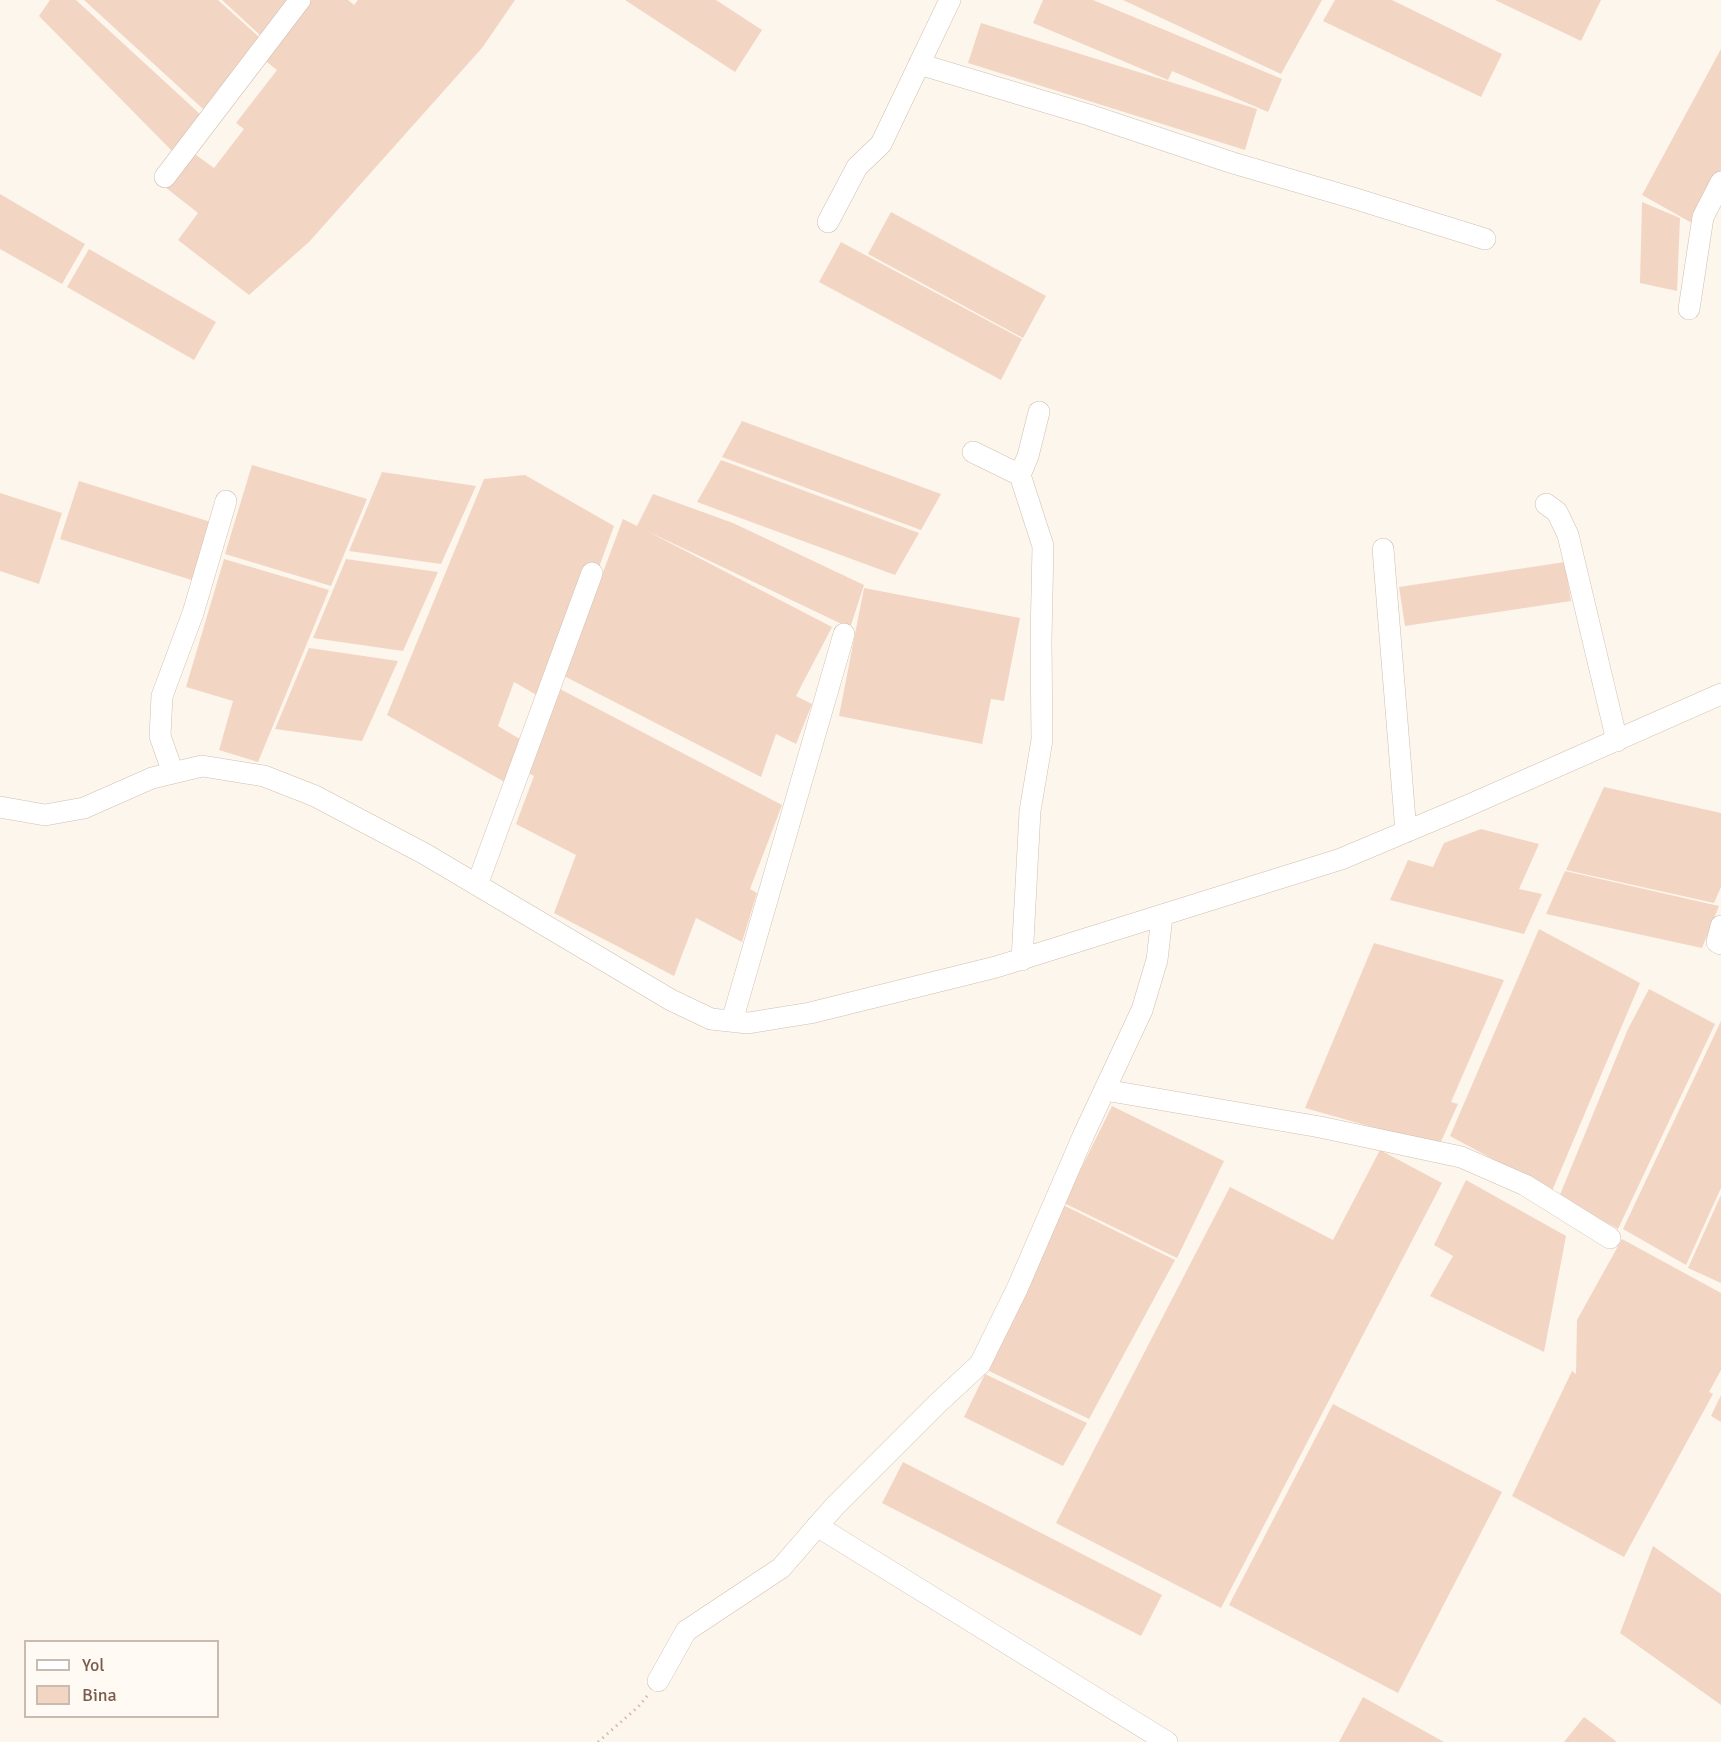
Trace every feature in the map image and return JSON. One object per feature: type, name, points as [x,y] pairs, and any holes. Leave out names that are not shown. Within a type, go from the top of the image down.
[{"type":"street","points":[[165,177],[300,0]]},
{"type":"street","points":[[828,222],[857,167],[881,144],[950,0]]},
{"type":"street","points":[[919,64],[1089,115],[1233,163],[1485,239]]},
{"type":"street","points":[[1689,309],[1703,217],[1721,182]]},
{"type":"street","points":[[1022,960],[1030,812],[1042,740],[1043,546],[1020,474],[1028,456],[1039,412]]},
{"type":"street","points":[[974,452],[1020,474]]},
{"type":"street","points":[[173,773],[160,736],[162,696],[193,613],[226,501]]},
{"type":"street","points":[[1546,504],[1557,512],[1568,536],[1617,741]]},
{"type":"street","points":[[1383,549],[1406,832]]},
{"type":"street","points":[[477,885],[592,573]]},
{"type":"street","points":[[732,1021],[844,634]]},
{"type":"street","points":[[0,807],[45,815],[84,808],[152,778],[202,766],[264,776],[315,796],[425,855],[671,1000],[711,1019],[748,1023],[810,1012],[1022,960],[1341,859],[1721,694]]},
{"type":"street","points":[[658,1681],[686,1631],[781,1568],[834,1507],[980,1364],[1017,1289],[1142,1010],[1156,960],[1162,916]]},
{"type":"street","points":[[1721,926],[1717,942],[1721,944]]},
{"type":"street","points":[[1105,1090],[1320,1127],[1461,1157],[1526,1185],[1610,1238]]},
{"type":"street","points":[[817,1526],[1167,1742]]},
{"type":"path","points":[[598,1742],[638,1707],[658,1681]]},
{"type":"building","points":[[50,0],[76,0],[201,115],[172,151],[39,16]]},
{"type":"building","points":[[84,0],[218,0],[259,37],[203,109]]},
{"type":"building","points":[[222,0],[286,0],[288,2],[261,36]]},
{"type":"building","points":[[309,0],[348,0],[354,5],[358,0],[515,0],[482,48],[309,242],[249,295],[178,240],[198,213],[165,187],[192,152],[214,168],[244,129],[236,123],[277,70],[263,59]]},
{"type":"building","points":[[625,0],[716,0],[762,30],[735,72]]},
{"type":"building","points":[[1043,0],[1093,0],[1282,79],[1268,112],[1172,71],[1168,80],[1033,23]]},
{"type":"building","points":[[1123,0],[1322,0],[1281,74]]},
{"type":"building","points":[[1335,0],[1392,0],[1502,54],[1481,97],[1323,21]]},
{"type":"building","points":[[1495,0],[1601,0],[1581,41]]},
{"type":"building","points":[[981,23],[1257,109],[1245,150],[968,63]]},
{"type":"building","points":[[1721,49],[1721,170],[1692,223],[1642,195]]},
{"type":"building","points":[[0,194],[85,244],[62,284],[0,249]]},
{"type":"building","points":[[1642,202],[1680,218],[1677,291],[1640,283]]},
{"type":"building","points":[[891,212],[1046,296],[1023,338],[868,254]]},
{"type":"building","points":[[841,242],[1022,339],[1001,380],[819,282]]},
{"type":"building","points":[[89,249],[216,322],[194,360],[67,287]]},
{"type":"building","points":[[742,421],[941,494],[921,530],[722,457]]},
{"type":"building","points":[[721,460],[919,533],[895,575],[697,502]]},
{"type":"building","points":[[252,465],[367,499],[331,586],[225,554]]},
{"type":"building","points":[[382,472],[476,486],[441,564],[349,551]]},
{"type":"building","points":[[525,475],[614,526],[598,570],[540,697],[514,682],[498,726],[523,741],[508,784],[387,715],[484,479]]},
{"type":"building","points":[[79,481],[214,523],[195,581],[60,539]]},
{"type":"building","points":[[0,493],[62,513],[39,584],[0,571]]},
{"type":"building","points":[[653,494],[733,523],[864,585],[850,628],[645,530],[832,627],[796,696],[812,704],[796,744],[776,734],[761,777],[564,676],[623,519],[637,526]]},
{"type":"building","points":[[224,559],[329,590],[258,762],[219,750],[233,701],[186,687]]},
{"type":"building","points":[[346,559],[438,572],[403,651],[313,638]]},
{"type":"building","points":[[1565,562],[1571,601],[1405,626],[1399,587]]},
{"type":"building","points":[[864,588],[1020,618],[1004,701],[991,699],[982,744],[839,716]]},
{"type":"building","points":[[309,648],[398,661],[362,741],[275,729]]},
{"type":"building","points":[[560,689],[782,805],[750,889],[757,893],[742,942],[696,918],[674,976],[554,913],[576,855],[516,824],[534,776],[528,773]]},
{"type":"building","points":[[1604,787],[1721,813],[1721,887],[1714,903],[1566,870]]},
{"type":"building","points":[[1481,829],[1539,844],[1519,889],[1542,894],[1524,934],[1390,900],[1408,860],[1433,867],[1444,843]]},
{"type":"building","points":[[1565,871],[1719,906],[1702,948],[1546,914]]},
{"type":"building","points":[[1539,929],[1640,983],[1552,1191],[1450,1136]]},
{"type":"building","points":[[1374,943],[1504,980],[1451,1102],[1458,1104],[1439,1146],[1305,1108]]},
{"type":"building","points":[[1649,989],[1715,1024],[1618,1229],[1559,1197],[1628,1029]]},
{"type":"building","points":[[1721,1021],[1721,1188],[1686,1265],[1623,1229]]},
{"type":"building","points":[[1112,1106],[1224,1161],[1177,1258],[1064,1203]]},
{"type":"building","points":[[1380,1150],[1442,1183],[1221,1608],[1056,1523],[1230,1187],[1333,1240]]},
{"type":"building","points":[[1466,1180],[1566,1236],[1544,1352],[1430,1296],[1453,1256],[1434,1245]]},
{"type":"building","points":[[1721,1195],[1721,1283],[1688,1268]]},
{"type":"building","points":[[1063,1205],[1175,1260],[1089,1419],[987,1370]]},
{"type":"building","points":[[1622,1239],[1721,1293],[1721,1370],[1709,1392],[1713,1394],[1624,1557],[1512,1496],[1572,1371],[1576,1374],[1577,1320]]},
{"type":"building","points":[[985,1374],[1087,1423],[1063,1466],[964,1417]]},
{"type":"building","points":[[1721,1395],[1721,1422],[1711,1416]]},
{"type":"building","points":[[1333,1404],[1502,1492],[1398,1693],[1229,1605]]},
{"type":"building","points":[[903,1462],[1162,1595],[1141,1636],[882,1503]]},
{"type":"building","points":[[1653,1546],[1721,1594],[1721,1705],[1620,1633]]},
{"type":"building","points":[[1363,1697],[1444,1742],[1339,1742]]},
{"type":"building","points":[[1584,1717],[1617,1742],[1564,1742]]}]
